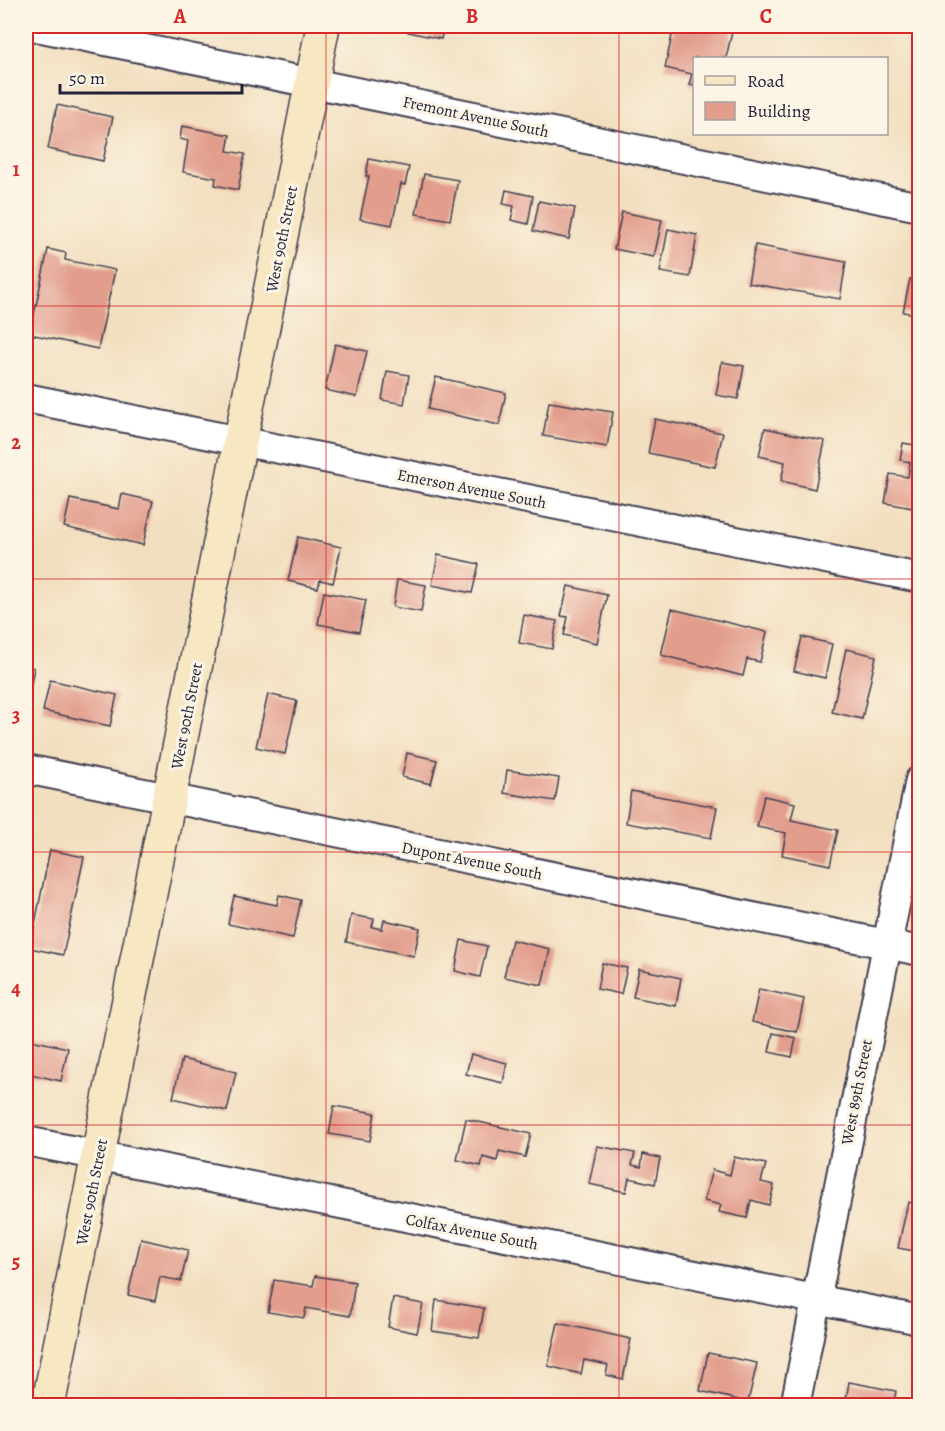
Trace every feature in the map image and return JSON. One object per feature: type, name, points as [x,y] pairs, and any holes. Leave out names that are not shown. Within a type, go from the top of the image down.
[{"type":"street","name":"Fremont Avenue South","points":[[32,26],[920,207]]},
{"type":"street","name":"West 90th Street","points":[[48,1406],[323,26]]},
{"type":"street","name":"Emerson Avenue South","points":[[26,398],[920,578]]},
{"type":"street","name":"Dupont Avenue South","points":[[26,769],[920,951]]},
{"type":"street","name":"West 89th Street","points":[[795,1406],[920,780]]},
{"type":"street","name":"Colfax Avenue South","points":[[26,1141],[920,1320]]},
{"type":"building","points":[[409,26],[444,26],[441,39],[408,32]]},
{"type":"building","points":[[674,26],[702,26],[732,32],[726,57],[693,57],[693,86],[689,85],[692,74],[665,68]]},
{"type":"building","points":[[57,105],[113,117],[103,161],[48,149]]},
{"type":"building","points":[[182,126],[230,135],[227,151],[245,154],[238,190],[215,185],[216,178],[183,172],[188,141],[180,139]]},
{"type":"building","points":[[369,159],[409,167],[405,185],[401,184],[392,225],[360,219],[369,176],[366,176]]},
{"type":"building","points":[[424,174],[458,180],[450,220],[416,214]]},
{"type":"building","points":[[506,190],[533,196],[528,224],[511,220],[514,206],[503,204]]},
{"type":"building","points":[[539,201],[575,208],[569,239],[533,231]]},
{"type":"building","points":[[622,212],[662,220],[654,257],[614,249]]},
{"type":"building","points":[[668,229],[697,235],[690,277],[660,272]]},
{"type":"building","points":[[755,245],[846,262],[840,299],[748,283]]},
{"type":"building","points":[[48,249],[66,253],[65,260],[115,270],[98,349],[30,334]]},
{"type":"building","points":[[910,279],[920,281],[920,315],[903,312]]},
{"type":"building","points":[[335,344],[367,351],[357,397],[325,390]]},
{"type":"building","points":[[722,362],[744,366],[738,399],[716,395]]},
{"type":"building","points":[[387,371],[409,375],[404,404],[382,400]]},
{"type":"building","points":[[436,377],[506,393],[499,425],[428,409]]},
{"type":"building","points":[[549,402],[613,412],[607,447],[543,436]]},
{"type":"building","points":[[655,419],[723,433],[715,467],[648,453]]},
{"type":"building","points":[[765,428],[825,441],[815,489],[781,481],[785,462],[759,456]]},
{"type":"building","points":[[903,443],[920,446],[918,509],[885,503],[890,474],[908,477],[910,462],[900,460]]},
{"type":"building","points":[[122,494],[153,501],[143,545],[64,527],[70,499],[119,509]]},
{"type":"building","points":[[298,537],[341,547],[333,583],[320,580],[318,588],[288,581]]},
{"type":"building","points":[[438,555],[479,564],[472,593],[432,585]]},
{"type":"building","points":[[397,580],[426,585],[421,612],[393,607]]},
{"type":"building","points":[[568,586],[607,595],[597,643],[564,635],[568,617],[561,616]]},
{"type":"building","points":[[324,592],[366,600],[359,632],[318,624]]},
{"type":"building","points":[[672,609],[767,632],[760,662],[747,659],[743,676],[661,655]]},
{"type":"building","points":[[524,615],[557,621],[552,649],[519,643]]},
{"type":"building","points":[[802,637],[832,644],[825,678],[794,671]]},
{"type":"building","points":[[846,649],[876,656],[862,719],[832,712]]},
{"type":"building","points":[[26,666],[34,668],[28,700],[26,700]]},
{"type":"building","points":[[50,680],[117,695],[110,726],[43,711]]},
{"type":"building","points":[[268,694],[297,701],[285,754],[256,747]]},
{"type":"building","points":[[407,753],[437,760],[431,784],[402,777]]},
{"type":"building","points":[[507,770],[559,778],[555,801],[504,793]]},
{"type":"building","points":[[631,791],[717,807],[711,838],[626,823]]},
{"type":"building","points":[[764,796],[795,803],[791,820],[838,830],[830,865],[782,855],[786,833],[757,827]]},
{"type":"building","points":[[50,850],[84,857],[63,955],[30,948]]},
{"type":"building","points":[[279,895],[301,900],[293,938],[228,924],[234,896],[277,905]]},
{"type":"building","points":[[351,915],[374,919],[372,927],[382,929],[384,920],[420,928],[414,956],[346,942]]},
{"type":"building","points":[[461,940],[487,946],[480,977],[455,971]]},
{"type":"building","points":[[512,940],[550,949],[542,985],[504,977]]},
{"type":"building","points":[[602,963],[627,968],[621,994],[597,989]]},
{"type":"building","points":[[639,969],[681,978],[676,1006],[633,997]]},
{"type":"building","points":[[759,989],[804,999],[797,1032],[752,1022]]},
{"type":"building","points":[[773,1033],[796,1038],[792,1057],[769,1052]]},
{"type":"building","points":[[26,1039],[68,1048],[61,1081],[26,1073]]},
{"type":"building","points":[[471,1054],[507,1063],[503,1083],[466,1074]]},
{"type":"building","points":[[182,1059],[236,1072],[227,1111],[173,1098]]},
{"type":"building","points":[[334,1106],[375,1113],[370,1141],[329,1134]]},
{"type":"building","points":[[466,1119],[531,1134],[525,1157],[499,1151],[497,1161],[483,1157],[481,1166],[457,1160]]},
{"type":"building","points":[[597,1146],[635,1153],[632,1165],[641,1167],[643,1154],[660,1158],[655,1184],[629,1178],[626,1192],[589,1184]]},
{"type":"building","points":[[918,1150],[920,1150],[920,1179],[914,1178]]},
{"type":"building","points":[[734,1157],[766,1164],[761,1182],[774,1185],[769,1205],[751,1200],[747,1218],[719,1212],[721,1205],[704,1201],[712,1170],[730,1175]]},
{"type":"building","points":[[908,1202],[920,1205],[920,1252],[898,1248]]},
{"type":"building","points":[[26,1216],[32,1217],[27,1242],[26,1242]]},
{"type":"building","points":[[141,1239],[188,1250],[181,1281],[160,1277],[155,1301],[128,1295]]},
{"type":"building","points":[[315,1276],[355,1282],[350,1316],[306,1308],[304,1318],[268,1312],[274,1280],[313,1286]]},
{"type":"building","points":[[393,1298],[423,1304],[417,1333],[388,1327]]},
{"type":"building","points":[[436,1300],[484,1308],[479,1338],[432,1331]]},
{"type":"building","points":[[558,1323],[631,1339],[623,1379],[606,1375],[608,1365],[584,1360],[581,1374],[548,1366]]},
{"type":"building","points":[[708,1353],[757,1363],[748,1402],[700,1391]]},
{"type":"building","points":[[849,1382],[896,1391],[893,1406],[845,1406]]},
{"type":"building","points":[[900,1400],[920,1404],[920,1406],[899,1406]]}]
